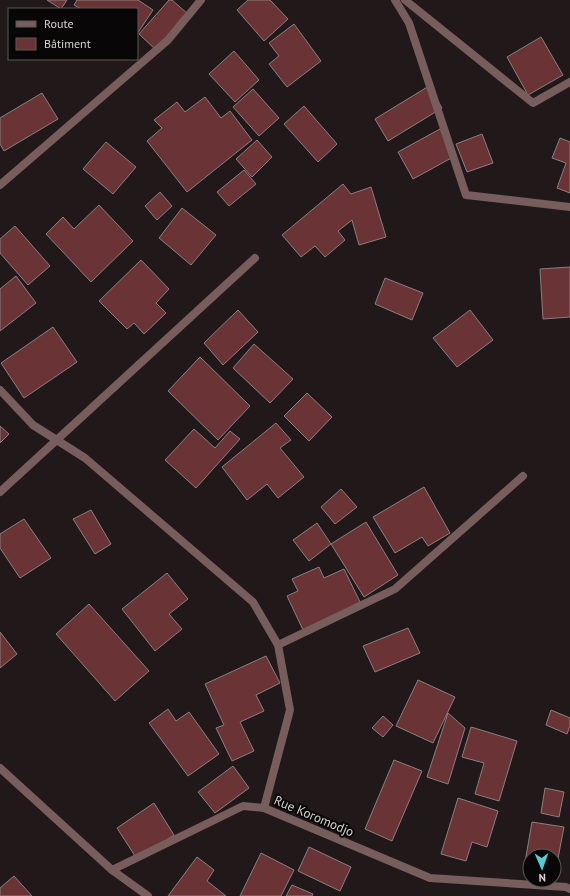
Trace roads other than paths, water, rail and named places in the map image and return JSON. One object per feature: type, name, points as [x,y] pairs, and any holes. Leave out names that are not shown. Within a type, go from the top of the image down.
[{"type":"street","points":[[0,185],[168,40],[201,0]]},
{"type":"street","points":[[394,0],[409,23],[466,195],[570,207]]},
{"type":"street","points":[[405,0],[533,103],[570,82]]},
{"type":"street","points":[[0,492],[255,258]]},
{"type":"street","points":[[0,390],[33,425],[84,458],[253,602],[278,646],[290,710],[264,808]]},
{"type":"street","points":[[278,646],[395,589],[524,476]]},
{"type":"street","points":[[0,768],[112,870],[148,896]]},
{"type":"street","name":"Rue Koromodjo","points":[[112,870],[243,806],[264,808],[430,878],[566,887],[570,889]]}]
